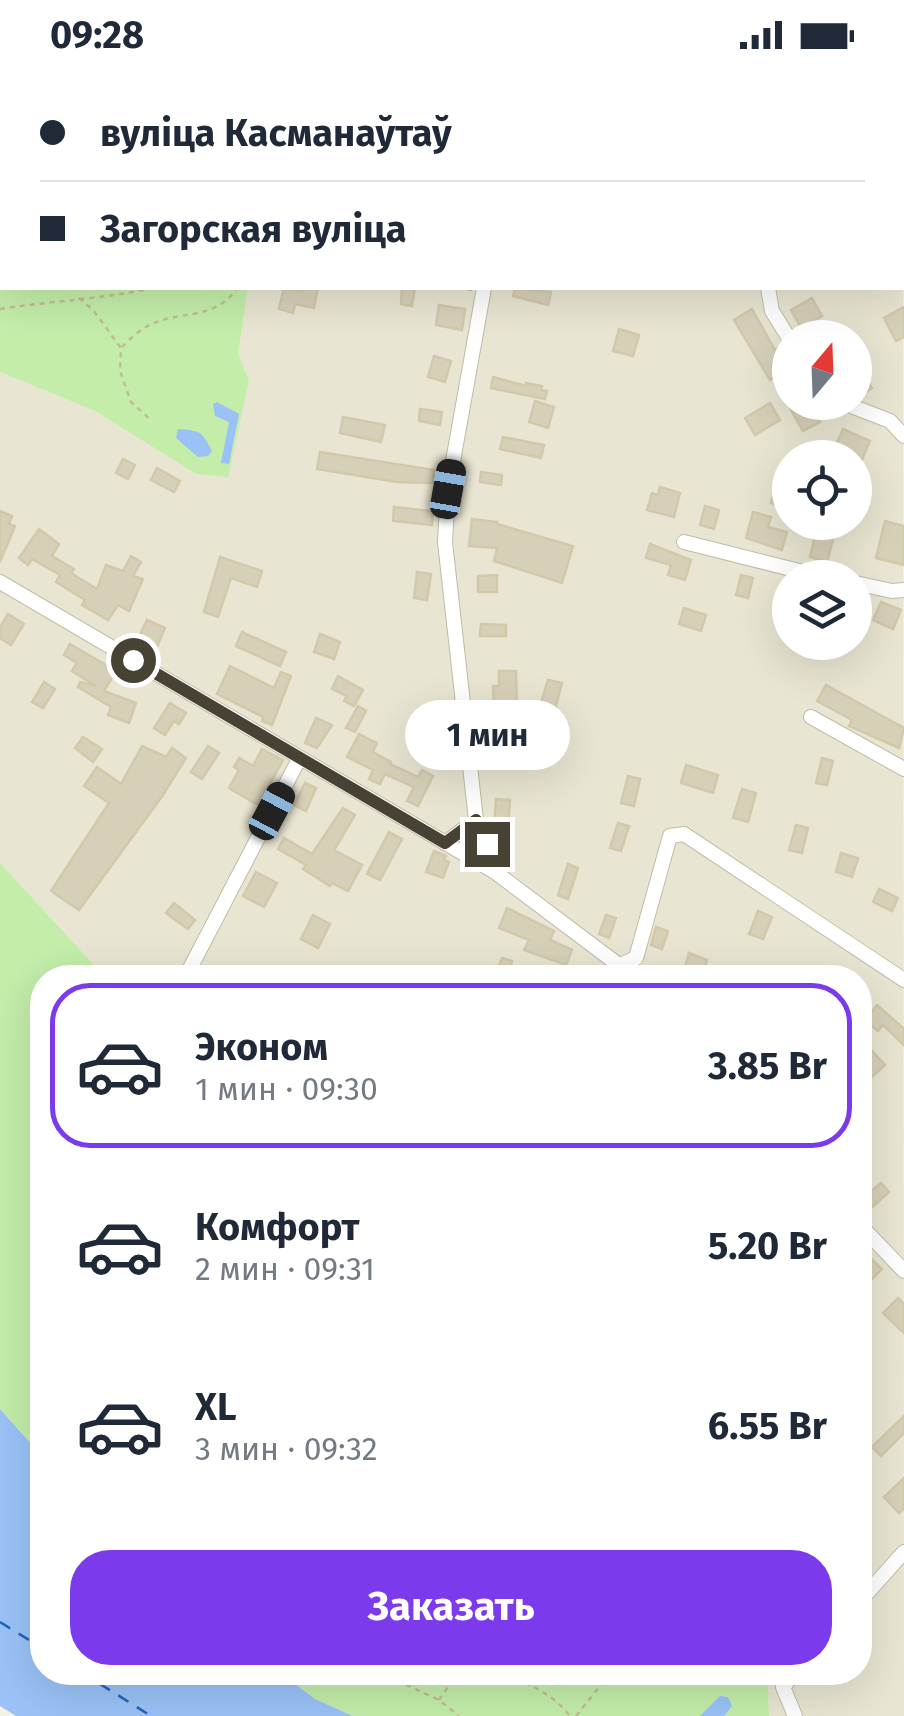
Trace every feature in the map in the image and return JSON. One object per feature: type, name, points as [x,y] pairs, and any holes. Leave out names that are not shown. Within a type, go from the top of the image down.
[{"type":"street","points":[[484,290],[448,489],[445,542],[476,820],[495,872]]},
{"type":"street","points":[[768,290],[778,320]]},
{"type":"street","points":[[872,414],[890,421],[904,436]]},
{"type":"street","points":[[684,542],[772,564]]},
{"type":"street","points":[[0,582],[495,872],[611,965]]},
{"type":"street","points":[[872,587],[904,590]]},
{"type":"street","points":[[812,716],[904,769]]},
{"type":"street","points":[[192,965],[299,759]]},
{"type":"street","points":[[445,843],[476,820]]},
{"type":"street","points":[[626,965],[636,958],[670,836],[684,834],[904,980]]},
{"type":"street","points":[[872,1238],[904,1271]]},
{"type":"street","points":[[872,1588],[904,1552]]},
{"type":"street","points":[[785,1685],[795,1716]]},
{"type":"path","points":[[0,309],[143,290]]},
{"type":"path","points":[[121,348],[149,325],[204,314],[227,302],[236,290]]},
{"type":"path","points":[[78,297],[93,310],[121,348],[120,372],[131,402],[152,421]]},
{"type":"path","points":[[407,1685],[439,1700],[459,1716]]},
{"type":"path","points":[[439,1700],[449,1685]]},
{"type":"path","points":[[528,1685],[560,1704],[570,1716]]},
{"type":"path","points":[[576,1716],[601,1685]]},
{"type":"shaded area","points":[[248,290],[903,290],[904,1716],[769,1716],[766,1685],[872,1685],[872,965],[94,965],[0,863],[0,372],[95,411],[196,474],[249,380],[238,354]]},
{"type":"green space","points":[[0,290],[248,290],[238,354],[249,380],[228,477],[196,474],[95,411],[0,372]]},
{"type":"green space","points":[[0,863],[94,965],[30,965],[30,1443],[0,1409]]},
{"type":"green space","points":[[297,1685],[766,1685],[769,1716],[353,1716],[315,1699]]},
{"type":"water","points":[[217,402],[239,414],[229,464],[221,463],[229,422],[215,416],[213,404]]},
{"type":"water","points":[[178,429],[200,433],[212,451],[208,456],[198,457],[176,438]]},
{"type":"water","points":[[0,1409],[30,1443],[30,1685],[297,1685],[315,1699],[353,1716],[16,1716],[0,1706]]},
{"type":"water","points":[[720,1696],[728,1697],[732,1706],[724,1716],[700,1716]]},
{"type":"building","points":[[284,290],[318,290],[314,308],[295,304],[293,313],[279,309]]},
{"type":"building","points":[[402,290],[415,290],[412,306],[401,304]]},
{"type":"building","points":[[514,290],[551,292],[548,305],[513,296]]},
{"type":"building","points":[[812,298],[822,316],[797,320],[791,310]]},
{"type":"building","points":[[439,305],[465,309],[462,330],[436,325]]},
{"type":"building","points":[[904,307],[904,337],[896,341],[884,318]]},
{"type":"building","points":[[752,309],[772,345],[770,380],[734,320]]},
{"type":"building","points":[[619,329],[639,335],[633,356],[613,351]]},
{"type":"building","points":[[434,356],[451,361],[445,382],[428,377]]},
{"type":"building","points":[[493,377],[542,386],[541,390],[547,391],[545,399],[491,388]]},
{"type":"building","points":[[535,401],[554,407],[548,428],[529,422]]},
{"type":"building","points":[[770,403],[772,420],[780,420],[755,435],[745,418]]},
{"type":"building","points":[[420,409],[442,412],[440,425],[419,421]]},
{"type":"building","points":[[343,417],[385,425],[381,442],[340,433]]},
{"type":"building","points":[[797,420],[819,420],[820,422],[803,431]]},
{"type":"building","points":[[843,429],[868,440],[838,440]]},
{"type":"building","points":[[503,437],[544,445],[541,458],[500,449]]},
{"type":"building","points":[[320,452],[434,470],[433,483],[397,482],[317,469]]},
{"type":"building","points":[[123,459],[135,465],[128,479],[116,473]]},
{"type":"building","points":[[157,468],[180,481],[174,492],[151,480]]},
{"type":"building","points":[[481,472],[502,475],[501,485],[480,482]]},
{"type":"building","points":[[660,487],[680,493],[674,517],[647,510],[652,493],[658,495]]},
{"type":"building","points":[[705,506],[719,510],[714,529],[700,525]]},
{"type":"building","points":[[394,507],[433,511],[432,525],[393,521]]},
{"type":"building","points":[[0,511],[12,516],[9,524],[15,526],[0,562]]},
{"type":"building","points":[[753,512],[771,517],[768,527],[772,528],[772,540],[785,540],[782,550],[746,538]]},
{"type":"building","points":[[472,519],[497,522],[573,546],[562,583],[494,561],[497,548],[469,546]]},
{"type":"building","points":[[885,521],[904,526],[904,565],[876,558]]},
{"type":"building","points":[[39,529],[59,544],[52,556],[97,589],[106,565],[123,571],[131,556],[141,562],[133,576],[143,579],[129,611],[118,605],[108,620],[82,605],[85,600],[56,582],[60,575],[32,559],[28,565],[19,558]]},
{"type":"building","points":[[814,540],[833,540],[828,560],[810,557]]},
{"type":"building","points":[[650,544],[691,560],[685,580],[668,575],[671,565],[646,558]]},
{"type":"building","points":[[220,557],[262,571],[257,587],[231,578],[218,617],[204,612]]},
{"type":"building","points":[[417,572],[431,574],[427,600],[414,598]]},
{"type":"building","points":[[497,575],[497,592],[478,592],[478,576]]},
{"type":"building","points":[[741,575],[753,578],[748,598],[736,595]]},
{"type":"building","points":[[881,602],[901,610],[893,629],[873,620]]},
{"type":"building","points":[[684,608],[706,615],[701,631],[679,624]]},
{"type":"building","points":[[8,614],[24,624],[11,645],[0,638],[0,628]]},
{"type":"building","points":[[147,620],[165,628],[156,649],[137,641]]},
{"type":"building","points":[[481,624],[506,625],[506,636],[480,636]]},
{"type":"building","points":[[242,632],[286,652],[280,666],[236,646]]},
{"type":"building","points":[[320,634],[340,642],[334,659],[314,652]]},
{"type":"building","points":[[70,644],[116,671],[104,691],[136,703],[129,723],[108,715],[111,707],[78,687],[80,682],[96,686],[72,671],[77,663],[64,655]]},
{"type":"building","points":[[230,666],[274,688],[281,672],[291,676],[272,725],[217,694]]},
{"type":"building","points":[[499,671],[516,671],[517,711],[494,711],[493,686],[499,686]]},
{"type":"building","points":[[338,676],[363,690],[354,706],[344,701],[347,696],[332,689]]},
{"type":"building","points":[[548,680],[562,683],[554,713],[539,709]]},
{"type":"building","points":[[44,682],[55,689],[43,708],[32,702]]},
{"type":"building","points":[[826,685],[904,728],[899,748],[849,726],[852,720],[817,701]]},
{"type":"building","points":[[170,703],[186,713],[179,724],[174,721],[165,735],[154,728]]},
{"type":"building","points":[[358,706],[366,711],[355,732],[346,728]]},
{"type":"building","points":[[316,718],[332,725],[317,748],[305,743]]},
{"type":"building","points":[[359,734],[377,743],[373,752],[390,764],[418,777],[422,770],[433,776],[418,806],[407,801],[414,787],[385,774],[380,784],[369,779],[373,770],[347,757]]},
{"type":"building","points":[[83,737],[102,749],[93,762],[75,748]]},
{"type":"building","points":[[142,746],[166,757],[172,748],[186,758],[79,910],[51,891],[109,803],[84,786],[97,767],[121,784]]},
{"type":"building","points":[[208,746],[219,753],[202,779],[191,772]]},
{"type":"building","points":[[262,749],[283,760],[258,805],[229,788],[239,770],[234,767],[239,758],[253,766]]},
{"type":"building","points":[[822,758],[833,761],[827,785],[816,783]]},
{"type":"building","points":[[686,765],[718,775],[713,793],[681,783]]},
{"type":"building","points":[[628,776],[640,779],[634,806],[621,803]]},
{"type":"building","points":[[305,783],[316,788],[306,811],[294,805]]},
{"type":"building","points":[[742,789],[756,793],[748,822],[733,818]]},
{"type":"building","points":[[496,799],[510,800],[508,829],[494,828]]},
{"type":"building","points":[[343,808],[355,815],[334,850],[362,865],[348,891],[332,883],[330,886],[303,869],[306,865],[278,849],[284,838],[312,854]]},
{"type":"building","points":[[618,823],[629,826],[621,851],[610,848]]},
{"type":"building","points":[[796,825],[808,828],[802,853],[789,850]]},
{"type":"building","points":[[389,832],[402,839],[380,880],[367,874]]},
{"type":"building","points":[[434,851],[446,856],[444,860],[449,862],[443,878],[426,872]]},
{"type":"building","points":[[841,853],[858,858],[852,877],[836,872]]},
{"type":"building","points":[[568,864],[578,868],[568,899],[558,895]]},
{"type":"building","points":[[256,872],[277,883],[264,907],[243,896]]},
{"type":"building","points":[[879,889],[898,898],[892,911],[873,902]]},
{"type":"building","points":[[174,903],[195,920],[188,929],[166,913]]},
{"type":"building","points":[[507,908],[554,931],[550,940],[572,950],[566,965],[524,950],[529,940],[499,928]]},
{"type":"building","points":[[758,911],[772,917],[763,939],[749,934]]},
{"type":"building","points":[[313,915],[330,924],[318,948],[301,939]]},
{"type":"building","points":[[606,915],[616,918],[609,938],[599,934]]},
{"type":"building","points":[[656,927],[668,931],[662,949],[651,945]]},
{"type":"building","points":[[689,953],[707,960],[705,965],[685,965]]},
{"type":"building","points":[[877,1005],[904,1029],[904,1045],[883,1025],[878,1031],[872,1026],[872,1011]]},
{"type":"building","points":[[872,1051],[885,1065],[872,1077]]},
{"type":"building","points":[[881,1183],[889,1192],[872,1207],[872,1191]]},
{"type":"building","points":[[872,1259],[882,1269],[872,1279]]},
{"type":"building","points":[[898,1298],[904,1304],[904,1333],[883,1313]]},
{"type":"building","points":[[904,1416],[904,1433],[881,1456],[872,1447]]},
{"type":"building","points":[[904,1478],[904,1509],[899,1513],[884,1497]]},
{"type":"ferry route","points":[[0,1622],[30,1641]]},
{"type":"ferry route","points":[[102,1685],[151,1716]]},
{"type":"route","points":[[133,660],[445,843],[476,820],[487,844]]}]
